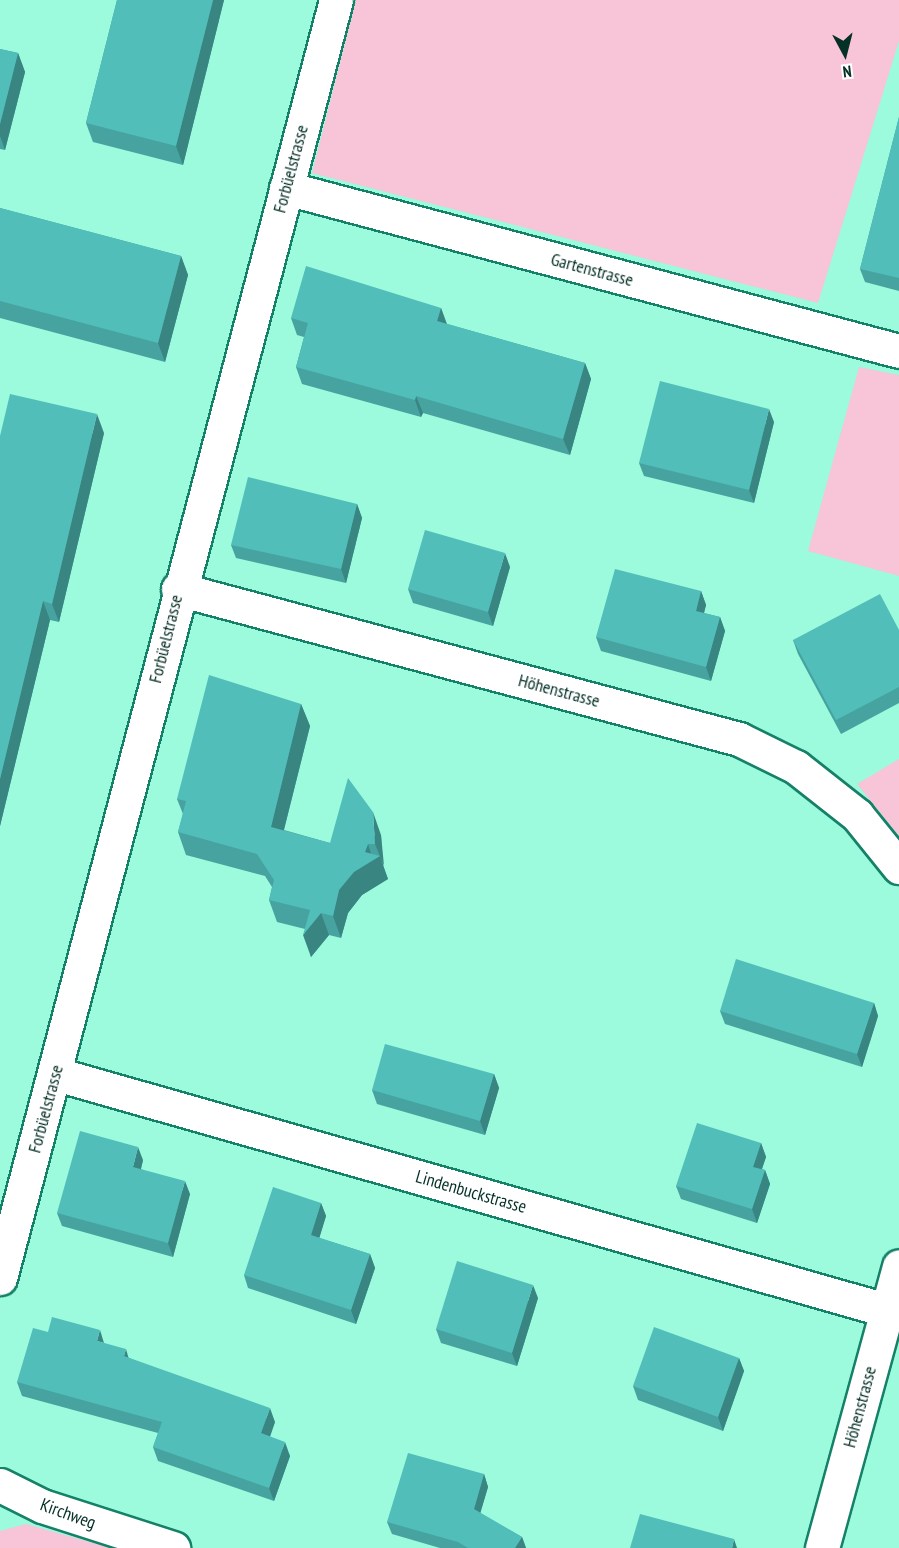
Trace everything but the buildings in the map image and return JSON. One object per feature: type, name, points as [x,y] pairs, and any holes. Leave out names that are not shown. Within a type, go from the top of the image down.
[{"type":"street","name":"Forbüelstrasse","points":[[0,1278],[56,1074],[178,589],[336,0]]},
{"type":"street","name":"Gartenstrasse","points":[[286,188],[899,351]]},
{"type":"street","name":"Höhenstrasse","points":[[178,589],[739,739],[796,767],[857,815],[899,867]]},
{"type":"street","name":"Lindenbuckstrasse","points":[[56,1074],[886,1310]]},
{"type":"street","name":"Höhenstrasse","points":[[822,1548],[899,1266]]},
{"type":"street","name":"Kirchweg","points":[[0,1485],[42,1506],[173,1548]]},
{"type":"shaded area","points":[[356,0],[899,0],[899,41],[818,303],[312,173]]},
{"type":"shaded area","points":[[859,367],[899,375],[899,576],[808,551]]},
{"type":"shaded area","points":[[899,759],[899,836],[857,784]]},
{"type":"shaded area","points":[[26,1524],[111,1548],[0,1548],[0,1531]]}]
